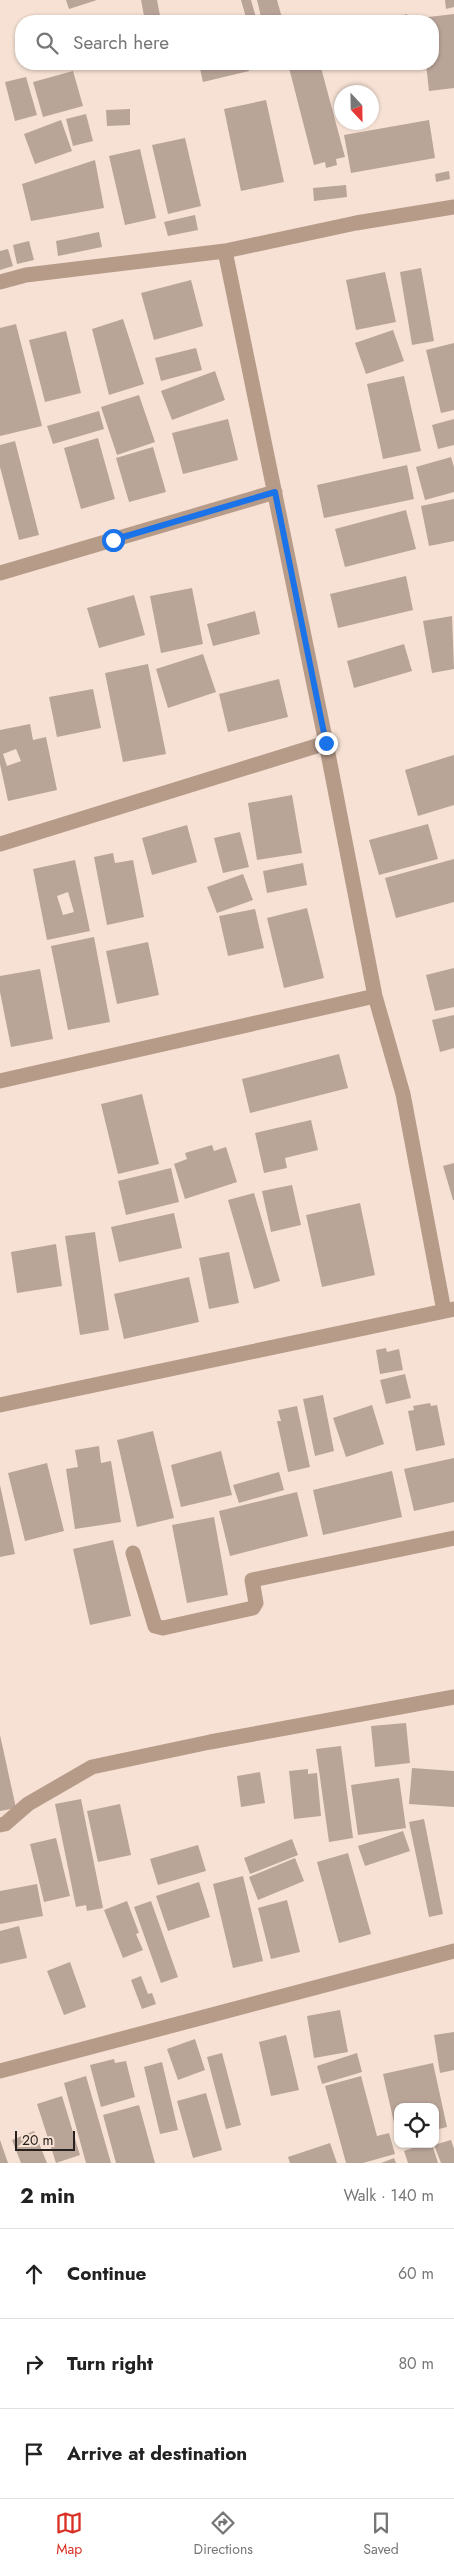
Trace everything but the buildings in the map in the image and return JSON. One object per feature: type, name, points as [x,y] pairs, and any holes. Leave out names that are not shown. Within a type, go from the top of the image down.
[{"type":"street","points":[[0,282],[26,275],[225,251],[356,222],[454,207]]},
{"type":"street","points":[[0,1405],[449,1310],[403,1094],[375,996],[326,743],[225,251]]},
{"type":"street","points":[[0,573],[275,492]]},
{"type":"street","points":[[0,844],[326,743]]},
{"type":"street","points":[[0,1081],[375,996]]},
{"type":"street","points":[[133,1552],[154,1626],[163,1628],[253,1608],[256,1603],[252,1580],[454,1538]]},
{"type":"street","points":[[0,1825],[5,1824],[28,1804],[92,1767],[210,1742],[454,1697]]},
{"type":"street","points":[[0,2071],[454,1951]]},
{"type":"route","points":[[113,540],[275,492],[326,743]]}]
